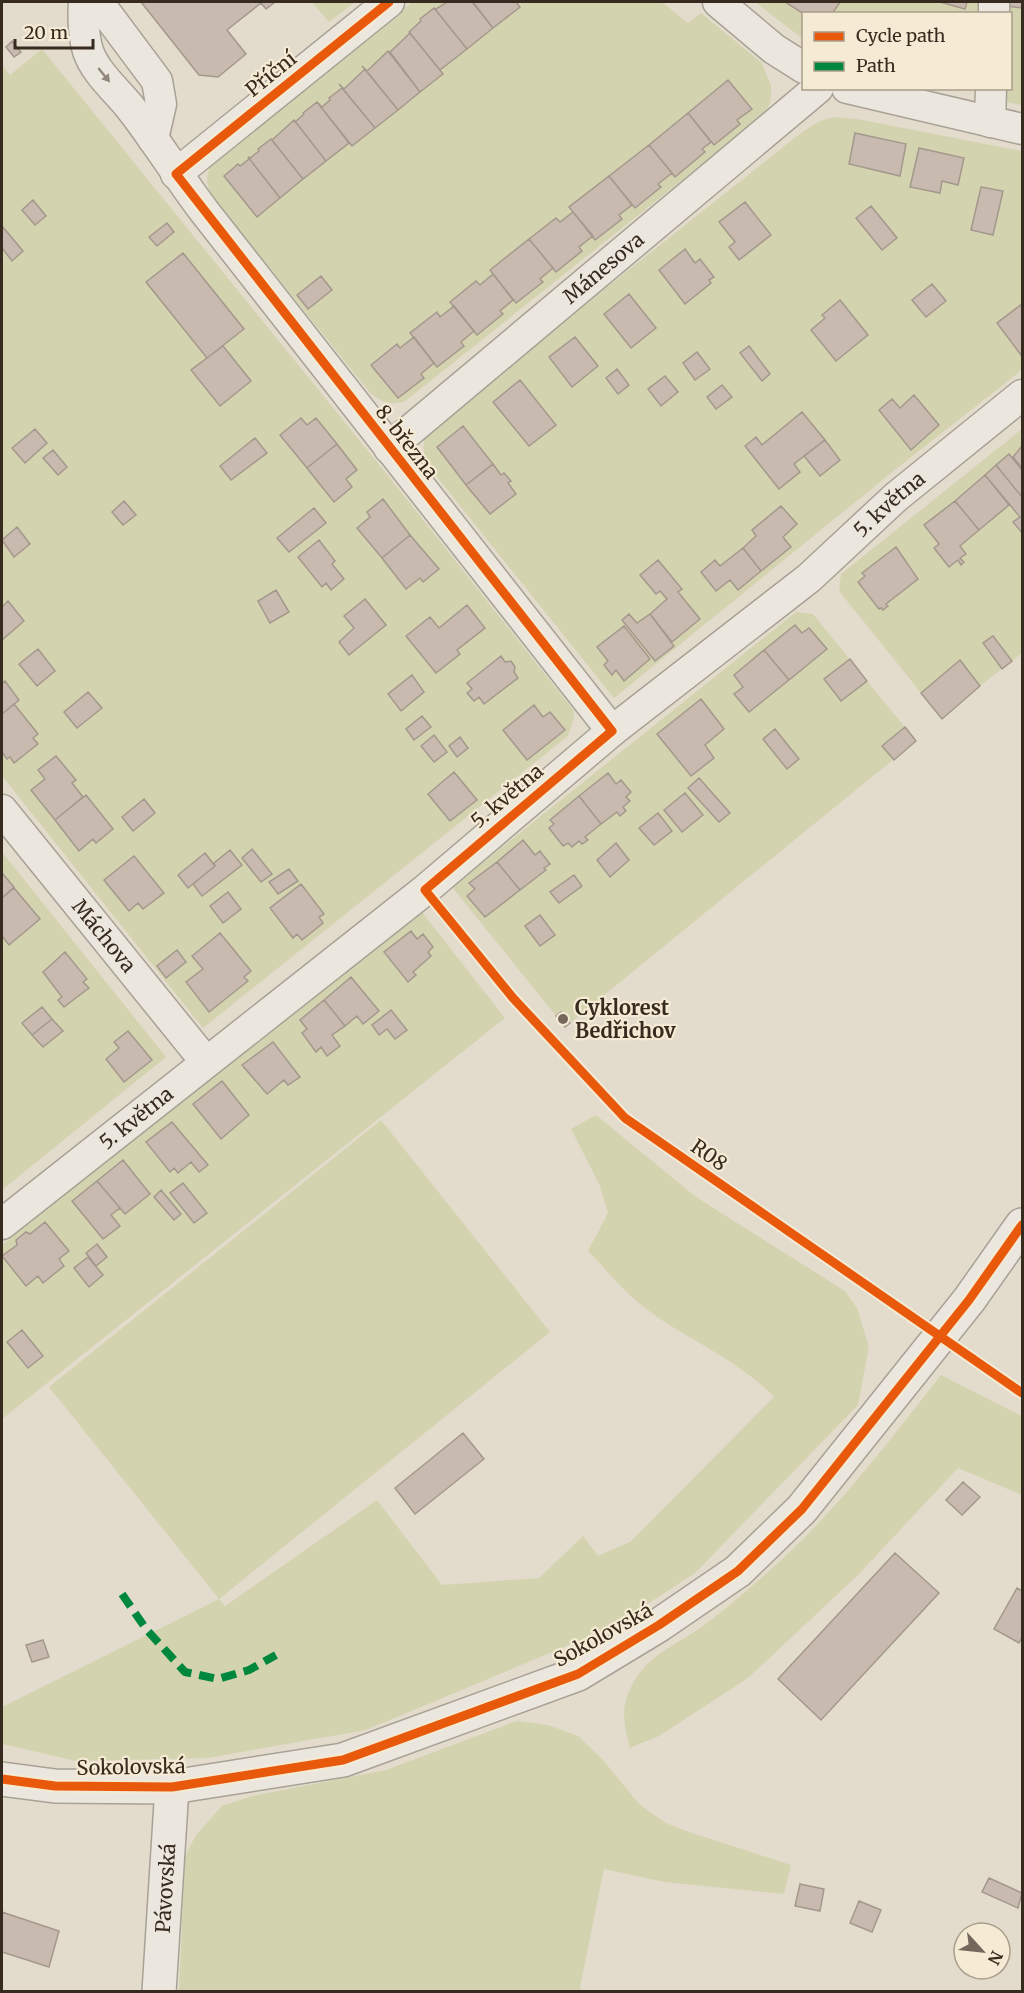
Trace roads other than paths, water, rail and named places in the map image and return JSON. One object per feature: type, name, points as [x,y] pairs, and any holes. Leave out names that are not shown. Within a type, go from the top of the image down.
[{"type":"street","name":"8. března","points":[[84,2],[83,22],[88,52],[97,66],[153,139],[176,174],[612,730]]},
{"type":"street","points":[[98,2],[157,81],[161,104],[153,139]]},
{"type":"street","name":"Příční","points":[[176,174],[388,2]]},
{"type":"street","points":[[718,2],[774,49],[802,67]]},
{"type":"street","name":"Mánesova","points":[[389,448],[816,90]]},
{"type":"street","points":[[856,90],[1023,129]]},
{"type":"street","points":[[990,122],[992,90]]},
{"type":"street","name":"5. května","points":[[2,1224],[425,890],[612,730],[809,578],[897,497],[1023,395]]},
{"type":"street","name":"Máchova","points":[[2,810],[206,1062]]},
{"type":"street","name":"Sokolovská","points":[[2,1779],[55,1786],[172,1787],[343,1760],[578,1674],[659,1625],[738,1572],[802,1509],[969,1300],[1023,1225]]},
{"type":"street","name":"Pávovská","points":[[159,1992],[172,1787]]},
{"type":"place","name":"Cyklorest Bedřichov","points":[[563,1019]]}]
